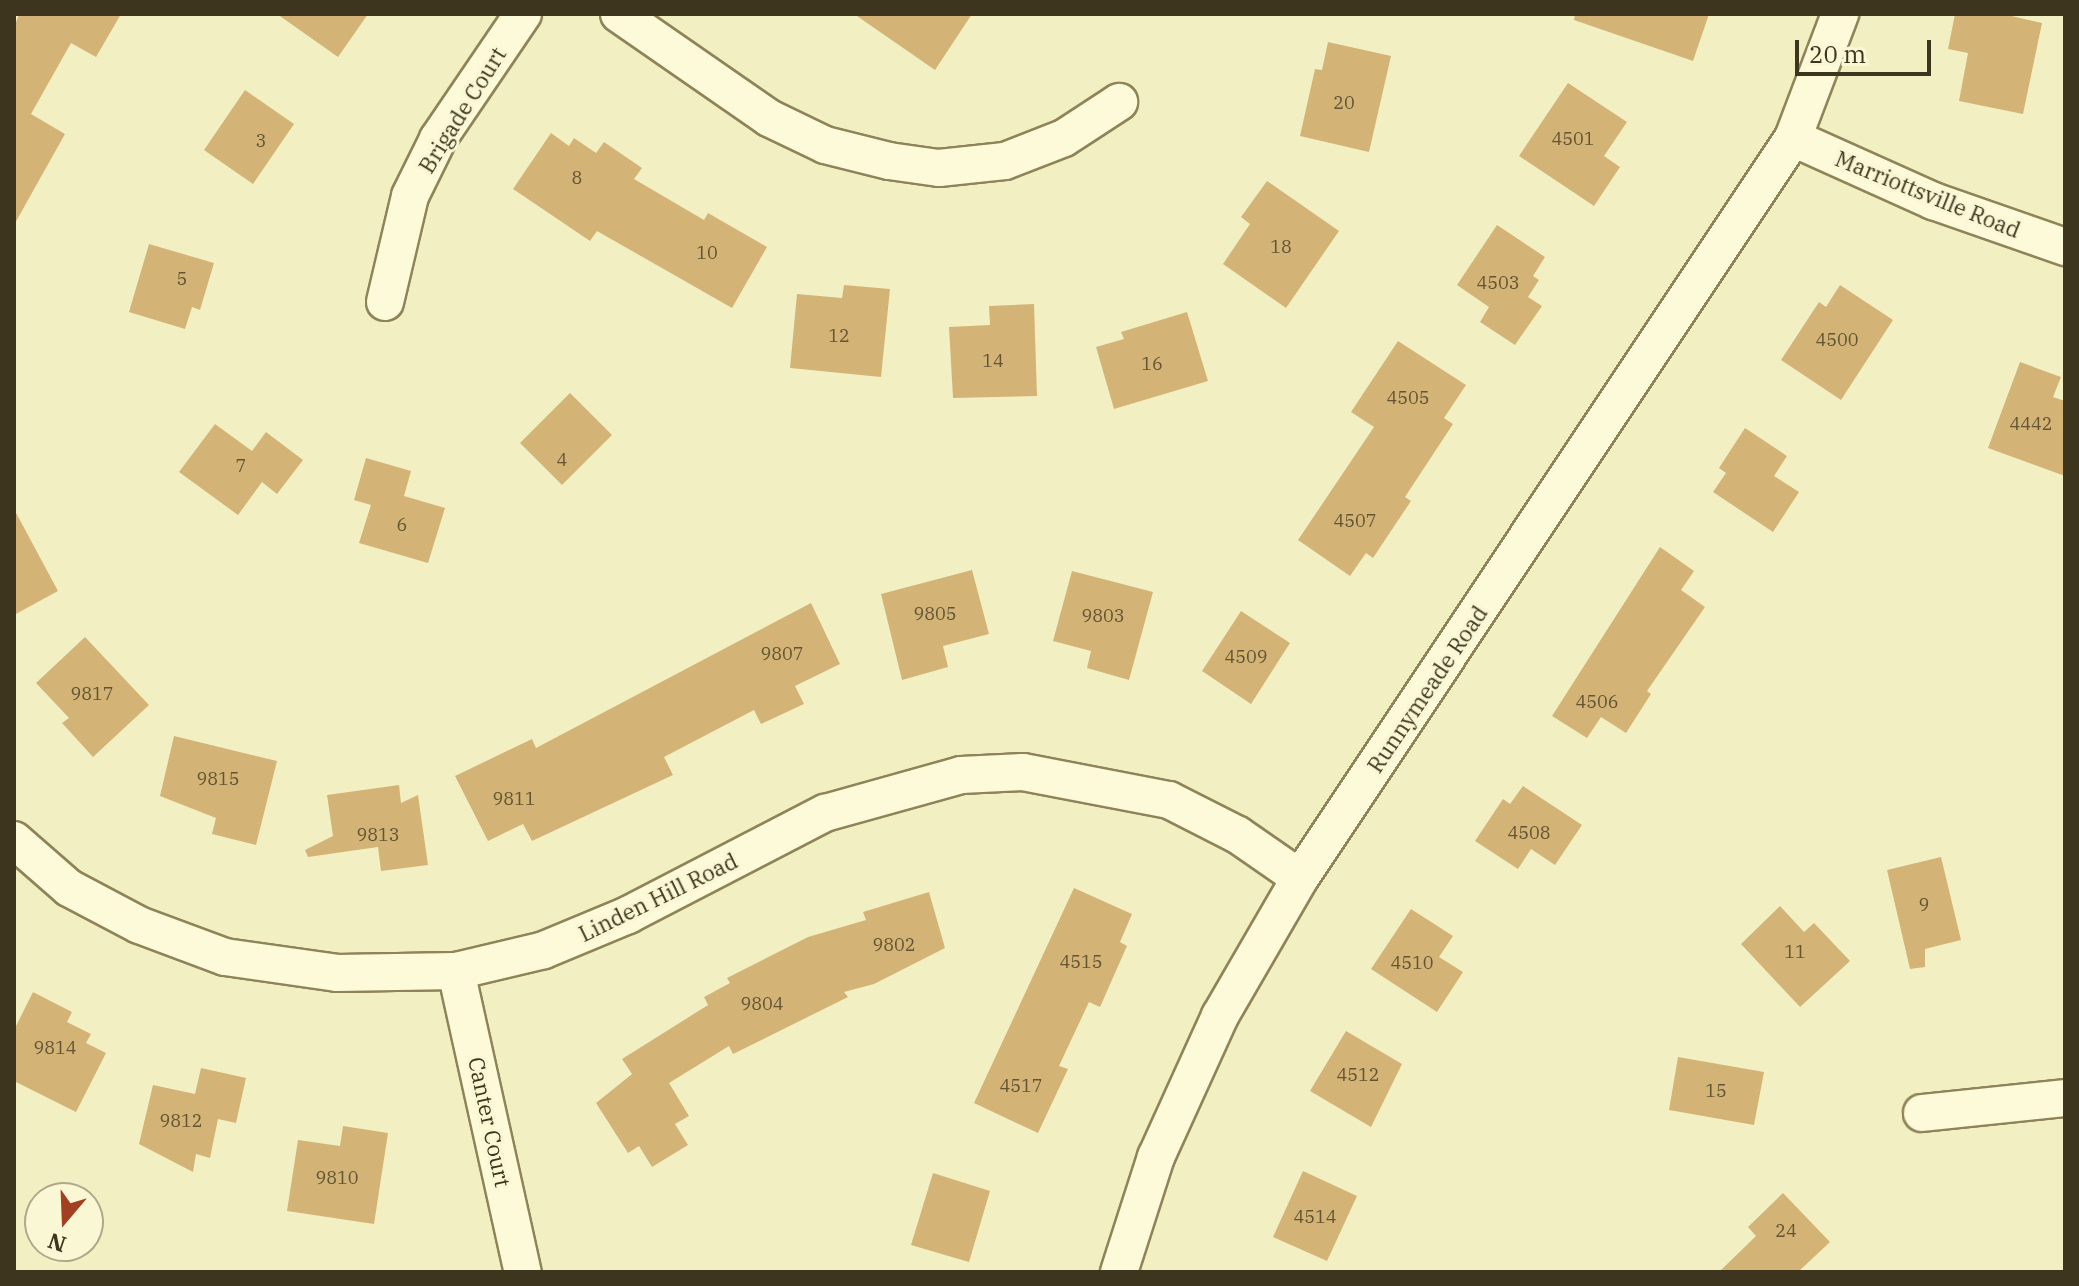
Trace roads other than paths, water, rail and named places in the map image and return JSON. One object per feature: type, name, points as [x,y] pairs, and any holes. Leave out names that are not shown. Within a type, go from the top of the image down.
[{"type":"street","name":"Brigade Court","points":[[385,302],[410,196],[438,139],[523,14]]},
{"type":"street","points":[[619,14],[769,118],[825,145],[889,161],[939,168],[1005,161],[1064,138],[1119,102]]},
{"type":"street","points":[[1793,138],[1840,14]]},
{"type":"street","name":"Marriottsville Road","points":[[1793,138],[1933,201],[2065,247]]},
{"type":"street","name":"Runnymeade Road","points":[[1119,1272],[1156,1157],[1220,1016],[1300,878],[1793,138]]},
{"type":"street","name":"Linden Hill Road","points":[[14,840],[69,888],[139,925],[225,957],[337,973],[456,971],[544,950],[628,915],[825,813],[961,775],[1023,772],[1169,800],[1238,835],[1300,878]]},
{"type":"street","name":"Canter Court","points":[[456,971],[523,1272]]},
{"type":"street","points":[[1922,1113],[2065,1098]]}]
